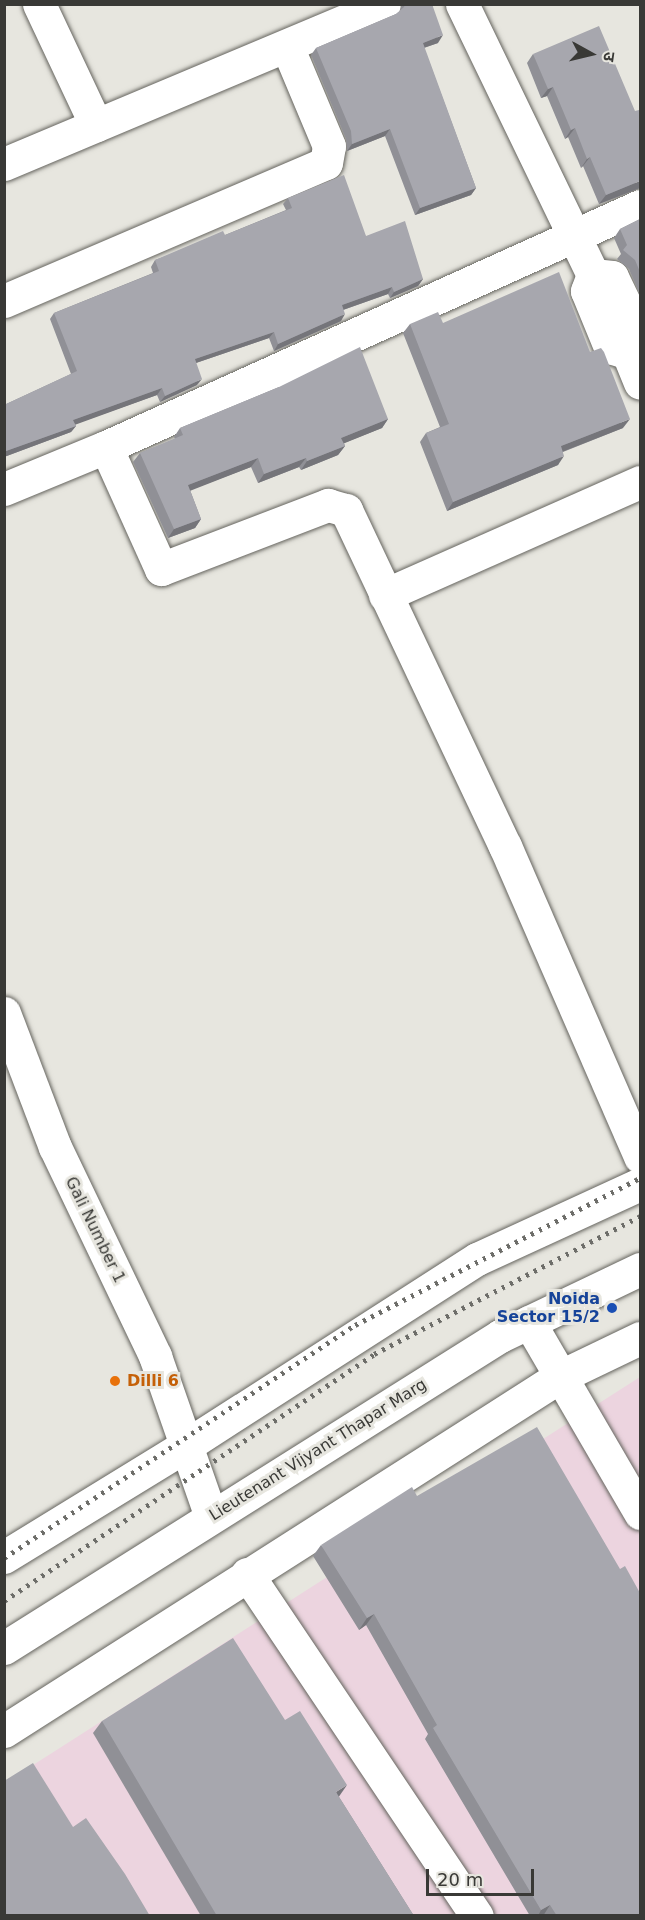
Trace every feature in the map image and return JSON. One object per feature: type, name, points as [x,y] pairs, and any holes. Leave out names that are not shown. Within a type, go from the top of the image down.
[{"type":"street","points":[[39,4],[96,124]]},
{"type":"street","points":[[4,164],[384,4]]},
{"type":"street","points":[[462,4],[592,275],[612,277],[633,321],[637,338],[636,368]]},
{"type":"street","points":[[4,301],[326,163],[329,146],[287,46]]},
{"type":"street","points":[[4,489],[106,447],[640,206]]},
{"type":"street","points":[[106,447],[161,569],[334,505],[346,510],[505,846],[640,1156]]},
{"type":"street","points":[[385,595],[640,482]]},
{"type":"street","name":"Gali Number 1","points":[[4,1013],[55,1147],[155,1356],[211,1517]]},
{"type":"street","points":[[4,1557],[187,1445],[477,1259],[640,1184]]},
{"type":"street","name":"Lieutenant Vijyant Thapar Marg","points":[[4,1647],[500,1336],[640,1269]]},
{"type":"street","points":[[528,1322],[640,1513]]},
{"type":"street","points":[[4,1731],[559,1377],[640,1338]]},
{"type":"street","points":[[247,1574],[477,1916]]},
{"type":"shaded area","points":[[640,1377],[640,1915],[5,1916],[5,1783]]},
{"type":"building","points":[[405,4],[432,4],[443,35],[423,43],[476,188],[420,208],[390,129],[352,144],[351,131],[316,48],[396,14]]},
{"type":"building","points":[[599,26],[635,111],[639,110],[640,113],[640,181],[606,195],[590,157],[587,159],[575,128],[571,130],[553,87],[548,89],[533,54]]},
{"type":"building","points":[[344,175],[366,236],[405,221],[423,279],[394,292],[392,287],[342,305],[345,314],[278,344],[274,332],[195,359],[202,379],[165,396],[162,388],[73,420],[76,426],[6,451],[4,448],[4,405],[77,371],[54,313],[159,271],[155,260],[223,231],[225,235],[292,208],[288,198]]},
{"type":"building","points":[[640,219],[640,272],[635,260],[623,250],[627,245],[620,229]]},
{"type":"building","points":[[559,272],[590,352],[601,348],[604,352],[630,419],[561,446],[564,456],[453,502],[426,433],[449,424],[410,324],[438,312],[443,323]]},
{"type":"building","points":[[360,347],[388,419],[341,438],[345,446],[307,461],[306,458],[264,474],[258,458],[188,485],[201,519],[174,529],[140,453],[183,435],[180,428],[279,387]]},
{"type":"building","points":[[537,1427],[620,1569],[625,1566],[640,1593],[640,1916],[557,1916],[550,1905],[541,1910],[433,1728],[437,1725],[374,1614],[367,1618],[321,1545],[412,1487],[417,1496]]},
{"type":"building","points":[[233,1638],[285,1720],[300,1711],[347,1785],[336,1792],[414,1916],[217,1916],[102,1721]]},
{"type":"building","points":[[33,1763],[73,1827],[86,1818],[125,1874],[150,1916],[4,1916],[4,1781]]},
{"type":"railway","points":[[4,1558],[355,1325],[640,1178]]},
{"type":"railway","points":[[4,1601],[374,1354],[640,1216]]},
{"type":"place","name":"Noida Sector 15/2","points":[[612,1308]]},
{"type":"place","name":"Dilli 6","points":[[115,1381]]}]
